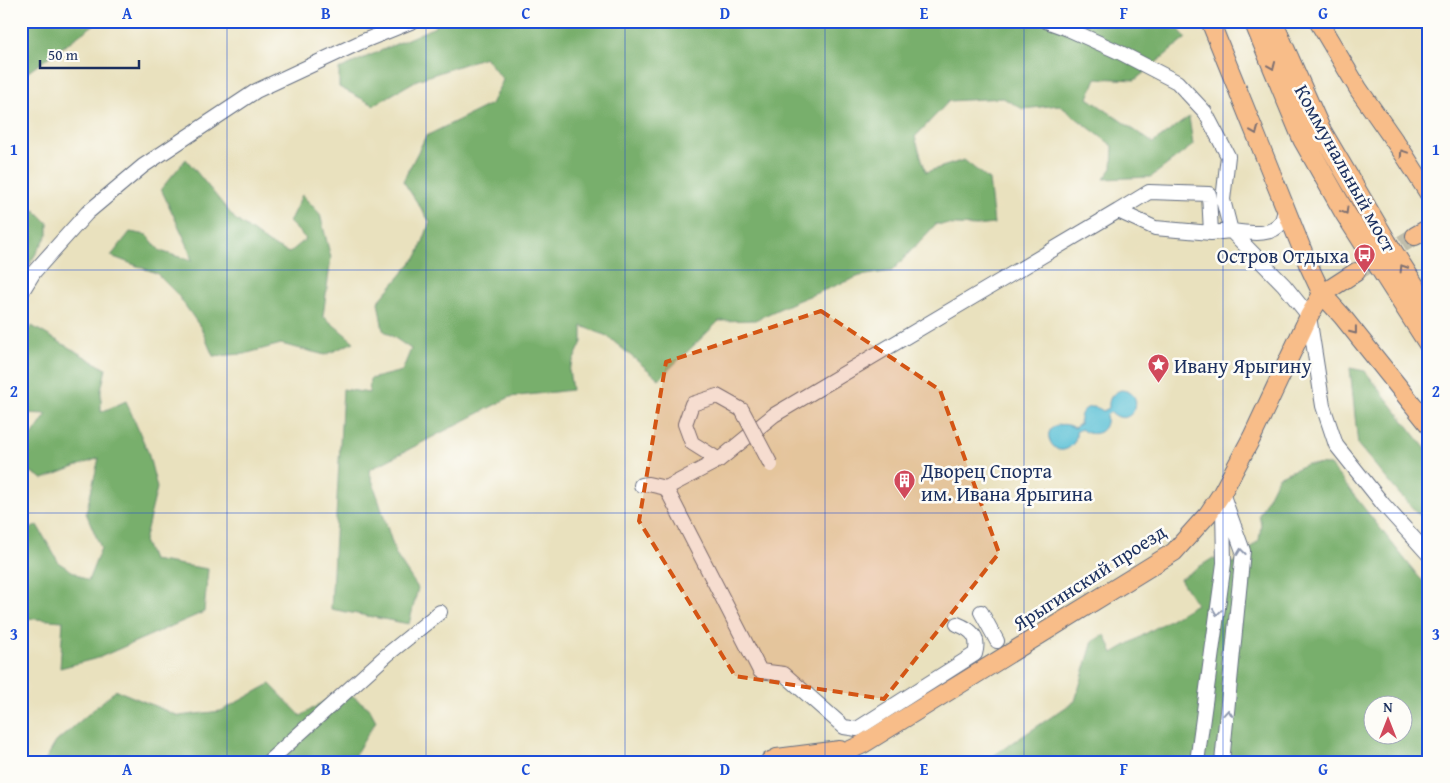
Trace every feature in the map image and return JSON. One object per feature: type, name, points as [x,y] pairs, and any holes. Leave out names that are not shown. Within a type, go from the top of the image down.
[{"type":"highway","name":"Коммунальный мост","points":[[1254,21],[1303,138],[1345,212],[1429,344]]},
{"type":"highway","name":"Коммунальный мост","points":[[1272,21],[1320,130],[1429,310]]},
{"type":"main road","points":[[1210,21],[1308,264],[1322,294],[1342,316],[1429,425]]},
{"type":"main road","points":[[1318,21],[1359,90],[1429,194]]},
{"type":"main road","points":[[1322,294],[1356,272]]},
{"type":"main road","name":"Ярыгинский проезд","points":[[825,762],[851,748],[863,744],[1174,552],[1208,514],[1222,494],[1252,437],[1309,316],[1322,294]]},
{"type":"main road","name":"Ярыгинский проезд","points":[[769,762],[777,758],[851,748]]},
{"type":"lane","points":[[21,293],[34,272],[87,213],[143,166],[256,91],[361,42],[414,21]]},
{"type":"lane","points":[[1046,21],[1119,52],[1177,82],[1205,112],[1228,156],[1223,200],[1232,231],[1284,285],[1309,316],[1323,406],[1336,445],[1383,504],[1429,555]]},
{"type":"lane","points":[[641,485],[648,484],[666,488],[719,460],[774,416],[1149,192],[1209,194],[1211,233]]},
{"type":"lane","points":[[1118,211],[1155,228],[1211,233],[1232,231],[1260,234],[1273,230],[1281,223],[1286,208]]},
{"type":"lane","points":[[719,460],[692,443],[685,424],[692,404],[717,396],[742,410],[771,465]]},
{"type":"lane","points":[[666,488],[760,672],[784,674],[844,727],[857,728],[975,654],[976,638],[970,629],[958,624]]},
{"type":"lane","points":[[1197,762],[1224,563],[1222,494]]},
{"type":"lane","points":[[1222,494],[1243,551],[1222,762]]},
{"type":"lane","points":[[268,762],[388,654],[440,612]]},
{"type":"lane","points":[[981,612],[997,641]]},
{"type":"highlighted area","points":[[821,311],[940,390],[999,553],[884,699],[735,676],[639,521],[666,362]]},
{"type":"green space","points":[[21,21],[99,21],[24,75],[21,69]]},
{"type":"green space","points":[[435,21],[750,21],[765,34],[768,21],[1172,21],[1186,38],[1135,80],[1096,78],[1088,98],[1153,143],[1189,117],[1193,145],[1151,177],[1104,179],[1112,168],[1113,146],[1059,105],[1023,109],[1003,98],[949,101],[915,137],[926,172],[964,160],[989,180],[994,224],[977,226],[936,224],[892,271],[860,276],[794,302],[755,320],[719,321],[659,379],[607,336],[582,326],[582,342],[569,370],[572,390],[510,397],[369,470],[396,555],[418,588],[409,624],[331,609],[343,389],[369,393],[370,379],[402,371],[411,349],[383,330],[378,302],[418,255],[430,222],[403,181],[426,136],[491,104],[503,80],[485,57],[417,80],[374,105],[339,87],[339,69],[435,27]]},
{"type":"green space","points":[[186,159],[235,219],[270,244],[289,253],[306,239],[289,222],[302,195],[320,214],[331,258],[323,316],[354,342],[325,355],[281,344],[244,354],[213,356],[201,328],[177,294],[156,273],[111,256],[130,232],[147,235],[160,251],[192,261],[187,244],[161,189]]},
{"type":"green space","points":[[35,210],[48,223],[48,234],[21,278],[21,218]]},
{"type":"green space","points":[[32,326],[106,369],[101,390],[101,412],[126,401],[148,452],[157,488],[144,541],[152,560],[208,569],[204,612],[98,658],[60,668],[63,621],[22,618],[21,644],[21,535],[37,525],[59,563],[88,581],[101,548],[86,513],[99,458],[43,479],[21,466],[21,452],[47,414],[21,413],[21,339]]},
{"type":"green space","points":[[1350,368],[1365,371],[1429,453],[1429,525],[1402,497],[1358,445]]},
{"type":"green space","points":[[1307,464],[1330,465],[1418,576],[1429,587],[1429,762],[984,762],[1075,701],[1093,641],[1105,635],[1113,653],[1196,604],[1180,579],[1213,558],[1234,563],[1259,540],[1261,525],[1259,515],[1278,477]]},
{"type":"green space","points":[[270,684],[301,716],[343,689],[369,708],[376,721],[353,758],[361,762],[44,762],[56,742],[116,690],[179,716],[221,711]]},
{"type":"water","points":[[1121,390],[1129,392],[1134,397],[1136,403],[1131,414],[1119,417],[1111,412],[1106,415],[1103,430],[1090,433],[1081,429],[1076,432],[1074,442],[1067,449],[1059,450],[1054,447],[1049,438],[1049,433],[1054,426],[1064,424],[1074,428],[1080,424],[1081,414],[1086,408],[1094,407],[1103,411],[1109,408],[1111,397]]},
{"type":"tunnel","points":[[1356,272],[1415,236]]},
{"type":"place","name":"Остров Отдыха","points":[[1365,274]]},
{"type":"place","name":"Ивану Ярыгину","points":[[1158,384]]},
{"type":"place","name":"Дворец Спорта им. Ивана Ярыгина","points":[[905,500]]}]
